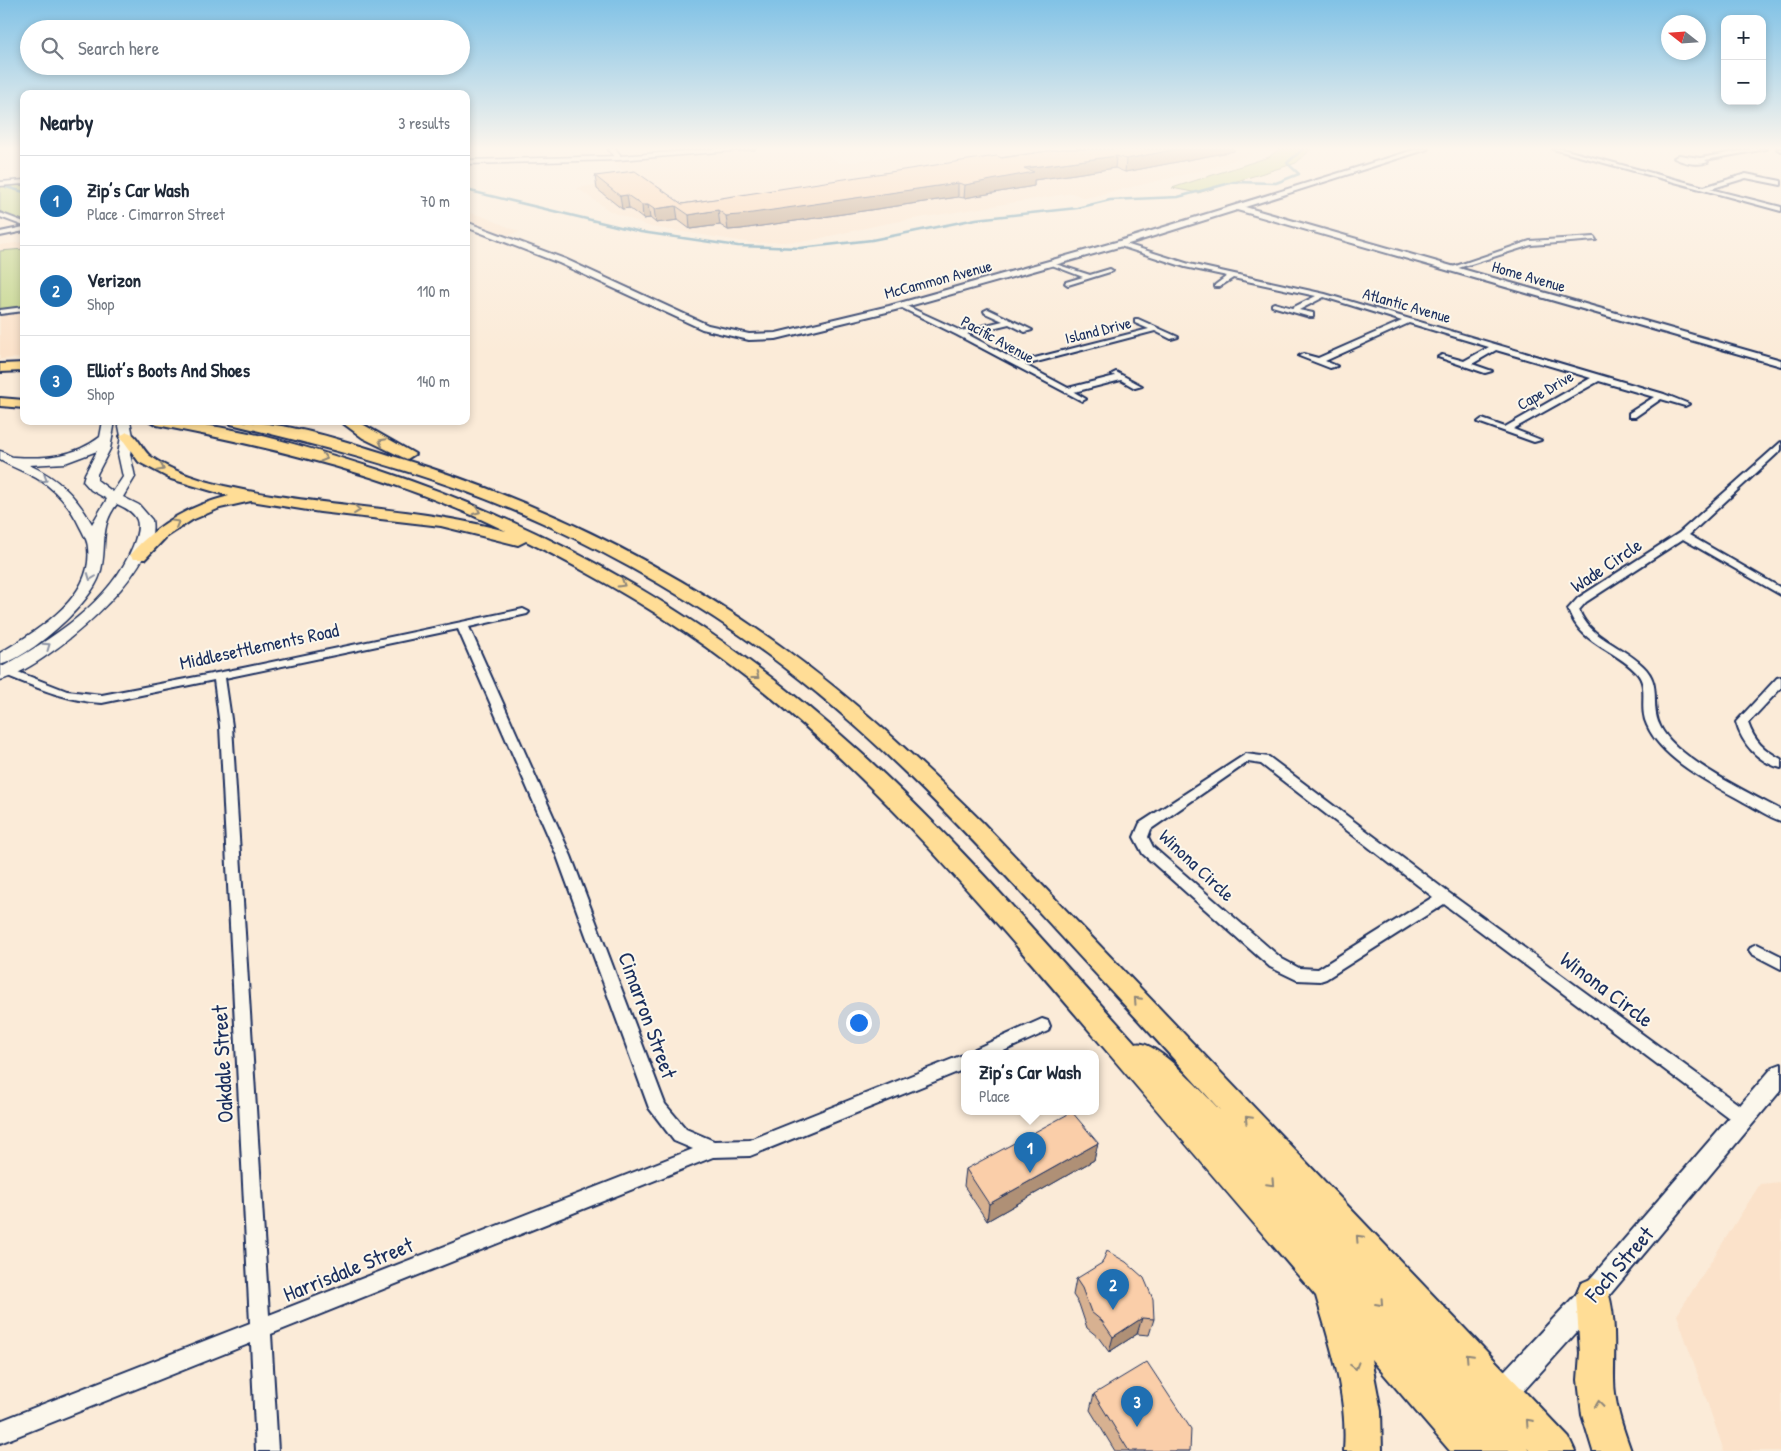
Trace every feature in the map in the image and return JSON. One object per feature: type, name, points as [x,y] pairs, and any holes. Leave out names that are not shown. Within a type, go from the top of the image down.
[{"type":"highway","points":[[0,368],[20,367]]},
{"type":"highway","points":[[0,390],[20,392]]},
{"type":"highway","points":[[0,402],[20,404]]},
{"type":"highway","points":[[177,425],[298,451],[437,494],[516,528],[601,570],[673,614],[734,658],[815,723],[924,828],[1107,1032],[1330,1286],[1476,1428],[1510,1451]]},
{"type":"highway","points":[[253,425],[351,448],[456,480],[557,522],[630,559],[721,614],[766,645],[860,720],[915,769],[1019,873],[1476,1428],[1556,1451]]},
{"type":"highway","points":[[353,425],[368,435],[431,465],[456,480]]},
{"type":"highway","points":[[126,429],[130,446],[138,455],[169,472],[209,487],[257,498],[440,521],[501,535],[529,544],[568,561],[601,570]]},
{"type":"highway","points":[[139,555],[157,535],[201,510],[225,502],[257,498]]},
{"type":"highway","points":[[1107,1032],[1157,1067],[1316,1231],[1432,1362],[1476,1428]]},
{"type":"highway","points":[[1330,1286],[1360,1383],[1365,1436],[1363,1451]]},
{"type":"highway","points":[[1593,1295],[1598,1353],[1596,1380],[1600,1415],[1612,1451]]},
{"type":"main road","points":[[2,669],[53,642],[93,609],[128,573],[139,555],[146,521],[132,506],[114,499],[94,487],[90,481],[91,474],[108,438],[109,425]]},
{"type":"main road","points":[[2,669],[81,595],[89,584],[96,564],[98,524],[127,483],[129,477],[124,454],[126,429]]},
{"type":"main road","points":[[1,455],[28,462],[52,461],[81,454],[108,438]]},
{"type":"main road","points":[[1,455],[41,476],[66,496],[83,516],[96,547]]},
{"type":"street","points":[[5,217],[20,222]]},
{"type":"street","name":"McCammon Avenue","points":[[470,225],[507,238],[681,317],[727,334],[762,337],[794,334],[1051,264],[1211,217]]},
{"type":"street","name":"Home Avenue","points":[[1270,217],[1781,363]]},
{"type":"street","points":[[0,234],[20,230]]},
{"type":"street","points":[[1450,269],[1530,243],[1594,240]]},
{"type":"street","name":"Atlantic Avenue","points":[[1119,244],[1169,261],[1323,295],[1498,346],[1685,404]]},
{"type":"street","points":[[1051,264],[1091,277]]},
{"type":"street","points":[[1068,284],[1110,271]]},
{"type":"street","points":[[1216,286],[1233,276]]},
{"type":"street","points":[[1293,310],[1323,295]]},
{"type":"street","name":"Pacific Avenue","points":[[900,305],[960,333],[1082,399]]},
{"type":"street","points":[[1274,305],[1310,315]]},
{"type":"street","points":[[0,312],[20,310]]},
{"type":"street","points":[[988,312],[1028,330]]},
{"type":"street","points":[[1318,361],[1411,320]]},
{"type":"street","points":[[960,333],[1010,321]]},
{"type":"street","name":"Island Drive","points":[[1138,321],[1174,337]]},
{"type":"street","name":"Island Drive","points":[[1017,365],[1156,329]]},
{"type":"street","points":[[1465,364],[1498,346]]},
{"type":"street","points":[[1303,356],[1332,366]]},
{"type":"street","points":[[1442,357],[1488,371]]},
{"type":"street","points":[[1111,372],[1138,386]]},
{"type":"street","points":[[1067,391],[1122,377]]},
{"type":"street","name":"Cape Drive","points":[[1506,430],[1599,377]]},
{"type":"street","points":[[1632,415],[1661,396]]},
{"type":"street","points":[[1482,422],[1537,440]]},
{"type":"street","name":"Wade Circle","points":[[1781,445],[1682,535],[1582,600],[1573,609],[1574,616],[1580,624],[1597,639],[1630,662],[1647,678],[1650,691],[1648,704],[1650,720],[1658,736],[1683,758],[1781,816]]},
{"type":"street","points":[[1682,535],[1781,592]]},
{"type":"street","name":"Middlesettlements Road","points":[[2,669],[85,700],[102,699],[218,675],[243,672],[523,612]]},
{"type":"street","name":"Cimarron Street","points":[[462,626],[564,856],[658,1108],[680,1135],[713,1149],[750,1148],[961,1063]]},
{"type":"street","name":"Oakdale Street","points":[[218,675],[226,726],[267,1451]]},
{"type":"street","points":[[1781,681],[1742,722],[1746,739],[1766,756],[1781,764]]},
{"type":"street","name":"Winona Circle","points":[[1444,897],[1320,975],[1297,974],[1276,962],[1148,850],[1141,837],[1145,826],[1246,758],[1264,760],[1444,897],[1743,1118]]},
{"type":"street","points":[[1757,950],[1781,963]]},
{"type":"street","points":[[990,1050],[1042,1026]]},
{"type":"street","name":"Foch Street","points":[[1476,1428],[1593,1295],[1781,1074]]},
{"type":"street","name":"Harrisdale Street","points":[[0,1432],[713,1149]]},
{"type":"shaded area","points":[[470,217],[484,217],[520,232],[509,235],[470,222]]},
{"type":"shaded area","points":[[625,217],[927,217],[883,224],[808,241],[753,243],[651,227]]},
{"type":"shaded area","points":[[20,242],[20,358],[0,359],[0,245]]},
{"type":"shaded area","points":[[1781,1182],[1781,1451],[1724,1451],[1677,1315],[1760,1184]]},
{"type":"green space","points":[[5,217],[20,217],[20,222]]},
{"type":"green space","points":[[20,249],[20,306],[0,309],[0,251]]},
{"type":"building","points":[[1066,1115],[1075,1115],[1098,1143],[989,1204],[966,1169]]},
{"type":"building","points":[[1107,1251],[1126,1262],[1144,1278],[1153,1299],[1154,1319],[1142,1318],[1113,1337],[1102,1321],[1091,1312],[1082,1288],[1076,1279],[1102,1263]]},
{"type":"building","points":[[1147,1362],[1191,1429],[1190,1451],[1129,1451],[1094,1394]]},
{"type":"waterway","points":[[577,217],[641,232],[738,246],[800,248],[872,240],[976,219],[997,217]]},
{"type":"place","name":"Zip’s Car Wash","points":[[1030,1173]]},
{"type":"place","name":"Verizon","points":[[1113,1310]]},
{"type":"place","name":"Elliot’s Boots And Shoes","points":[[1137,1427]]}]
